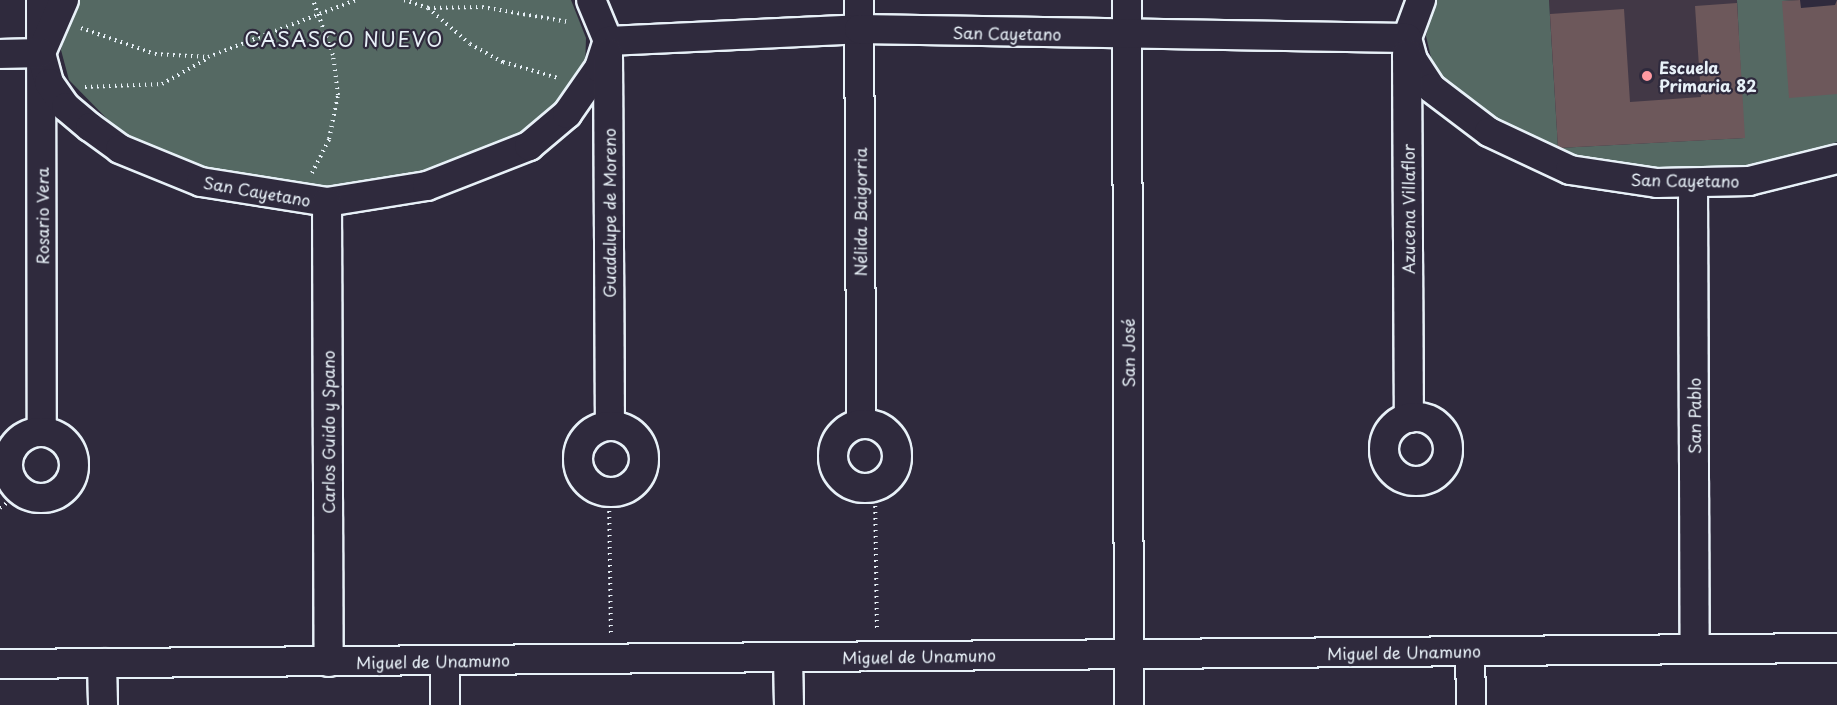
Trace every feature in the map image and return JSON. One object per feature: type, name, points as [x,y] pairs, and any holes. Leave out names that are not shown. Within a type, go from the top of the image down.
[{"type":"street","name":"Nélida Baigorria","points":[[859,0],[861,424]]},
{"type":"street","name":"San José","points":[[1127,0],[1129,705]]},
{"type":"street","name":"Azucena Villaflor","points":[[1407,0],[1409,418]]},
{"type":"street","points":[[1407,38],[1421,0]]},
{"type":"street","name":"Rosario Vera","points":[[42,432],[41,53],[52,8]]},
{"type":"street","name":"San Cayetano","points":[[41,53],[49,83],[66,107],[120,149],[201,182],[279,198],[327,202],[427,186],[493,163],[550,130],[591,82],[602,15],[859,29],[1127,36],[1407,38],[1413,60],[1431,88],[1489,132],[1529,153],[1597,175],[1693,183],[1788,175],[1837,159]]},
{"type":"street","name":"Guadalupe de Moreno","points":[[602,15],[610,426]]},
{"type":"street","points":[[0,54],[41,53]]},
{"type":"street","name":"San Pablo","points":[[1693,183],[1695,649]]},
{"type":"street","name":"Carlos Guido y Spano","points":[[327,202],[329,662]]},
{"type":"street","points":[[861,424],[882,428],[896,444],[897,465],[875,488],[854,487],[834,463],[842,433],[861,424]]},
{"type":"street","points":[[610,426],[630,432],[644,460],[629,487],[609,493],[588,484],[578,464],[582,442],[610,426]]},
{"type":"street","points":[[42,432],[70,448],[70,481],[54,496],[11,500],[9,454],[22,437],[42,432]]},
{"type":"street","name":"Miguel de Unamuno","points":[[0,664],[1837,648]]},
{"type":"street","points":[[1470,651],[1471,705]]},
{"type":"street","points":[[788,658],[789,705]]},
{"type":"street","points":[[445,660],[445,705]]},
{"type":"street","points":[[102,663],[103,705]]},
{"type":"path","points":[[279,198],[313,172],[337,114],[337,76],[312,0]]},
{"type":"path","points":[[49,83],[144,87],[177,79],[208,57],[317,13],[356,0]]},
{"type":"path","points":[[404,0],[428,8],[482,7],[569,22],[602,15]]},
{"type":"path","points":[[52,8],[155,54],[208,57]]},
{"type":"path","points":[[428,8],[470,44],[503,62],[591,82]]},
{"type":"path","points":[[875,488],[878,657]]},
{"type":"path","points":[[609,493],[611,659]]},
{"type":"shaded area","name":"Escuela Primaria 82","points":[[1549,0],[1737,0],[1745,138],[1558,148]]},
{"type":"green space","points":[[79,0],[571,0],[586,38],[585,67],[548,117],[500,145],[387,183],[322,189],[221,174],[166,156],[118,130],[69,80],[61,50],[66,24]]},
{"type":"green space","points":[[1435,0],[1549,0],[1558,148],[1744,138],[1737,0],[1798,0],[1783,1],[1837,94],[1837,142],[1752,169],[1687,175],[1586,160],[1530,142],[1455,94],[1433,66],[1426,36]]},
{"type":"building","points":[[1800,0],[1801,8],[1835,5],[1837,0],[1837,94],[1789,98],[1782,1]]},
{"type":"building","name":"Escuela Primaria 82","points":[[1737,3],[1745,138],[1558,148],[1550,14],[1624,9],[1630,102],[1701,97],[1695,6]]},
{"type":"place","name":"Escuela Primaria 82","points":[[1647,76]]},
{"type":"district","name":"CASASCO NUEVO","points":[[344,39]]}]
